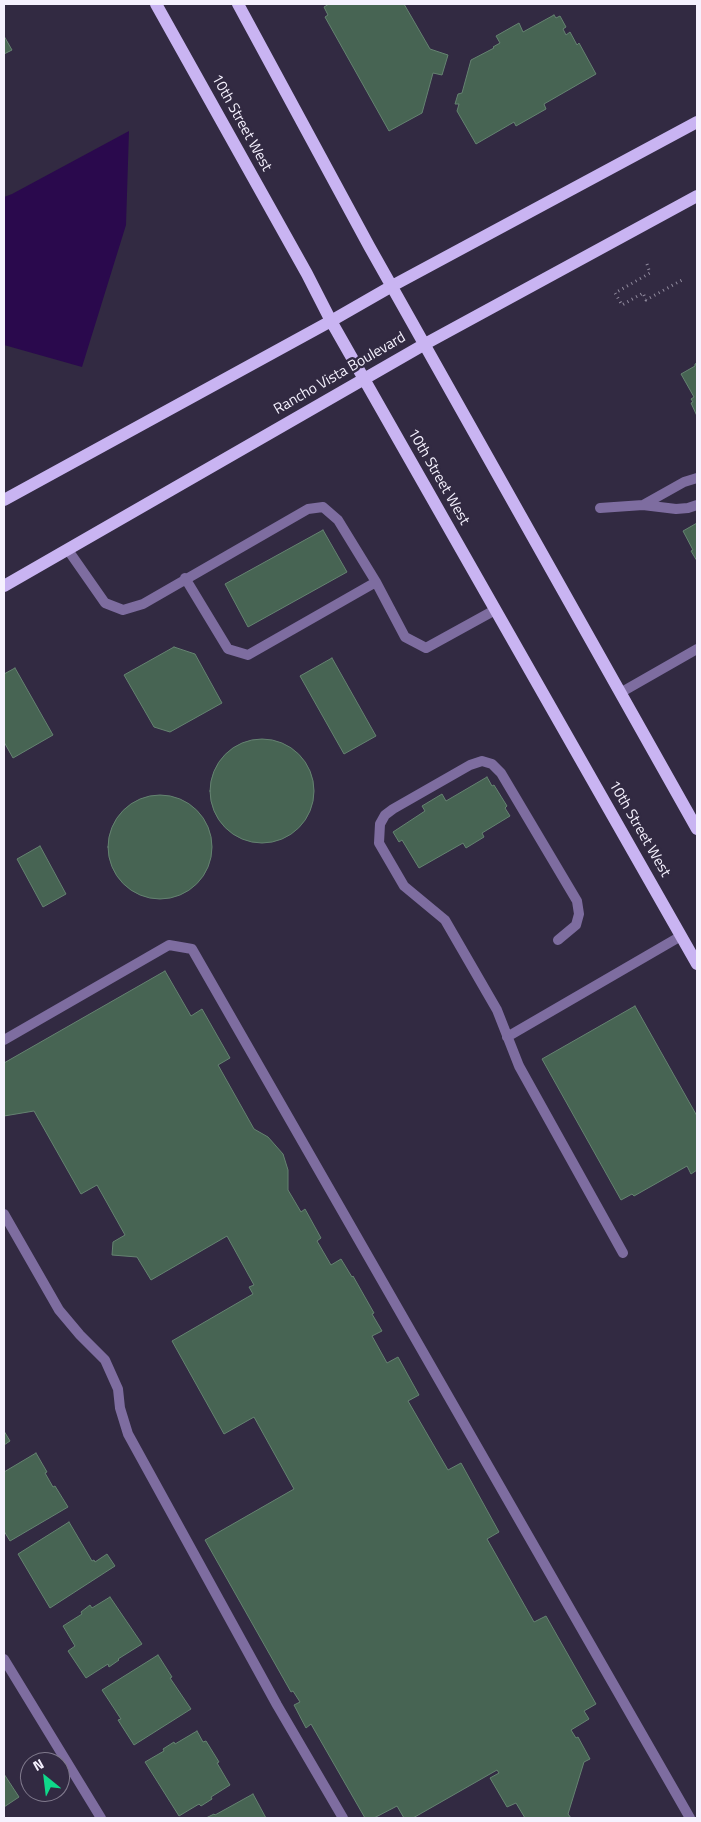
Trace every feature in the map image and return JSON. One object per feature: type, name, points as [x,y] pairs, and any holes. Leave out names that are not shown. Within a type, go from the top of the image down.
[{"type":"main road","name":"10th Street West","points":[[156,4],[307,274],[363,379],[697,964]]},
{"type":"main road","points":[[238,4],[424,344],[697,829]]},
{"type":"main road","points":[[4,500],[331,322],[392,286],[697,122]]},
{"type":"main road","name":"Rancho Vista Boulevard","points":[[4,586],[424,344],[697,196]]},
{"type":"street","points":[[642,505],[684,482],[697,478]]},
{"type":"street","points":[[600,508],[642,505],[676,509],[697,505]]},
{"type":"street","points":[[68,550],[105,603],[123,610],[143,604],[185,578],[308,509],[323,507],[338,520],[376,582],[405,638],[426,648],[495,610]]},
{"type":"street","points":[[185,578],[228,649],[248,655],[376,582]]},
{"type":"street","points":[[620,693],[697,649]]},
{"type":"street","points":[[558,940],[576,925],[579,914],[577,901],[501,773],[492,764],[482,761],[470,765],[385,815],[380,824],[379,842],[404,886],[445,920],[497,1010],[519,1066],[622,1253]]},
{"type":"street","points":[[507,1037],[682,936]]},
{"type":"street","points":[[4,1040],[169,945],[192,949],[690,1818]]},
{"type":"street","points":[[4,1214],[59,1310],[105,1360],[118,1389],[120,1408],[128,1434],[277,1705],[343,1818]]},
{"type":"street","points":[[4,1659],[101,1818]]},
{"type":"path","points":[[647,264],[650,273],[615,293],[622,305],[643,293],[646,300],[682,280]]},
{"type":"shaded area","points":[[129,131],[126,225],[82,367],[4,345],[4,197]]},
{"type":"building","points":[[329,4],[404,4],[430,49],[448,55],[442,75],[433,73],[422,113],[389,131],[325,17],[328,15],[324,7]]},
{"type":"building","points":[[554,15],[556,18],[560,16],[566,27],[563,29],[566,35],[570,32],[577,45],[579,43],[596,74],[544,104],[546,109],[516,126],[514,122],[476,144],[457,111],[459,104],[455,104],[458,94],[462,93],[471,60],[494,48],[500,43],[496,36],[519,23],[523,32]]},
{"type":"building","points":[[4,36],[12,50],[4,54]]},
{"type":"building","points":[[697,363],[697,416],[691,403],[693,402],[691,399],[694,397],[681,374]]},
{"type":"building","points":[[697,523],[697,561],[683,531]]},
{"type":"building","points":[[323,530],[347,572],[248,627],[225,584]]},
{"type":"building","points":[[174,647],[195,654],[222,703],[170,732],[154,727],[124,675]]},
{"type":"building","points":[[332,658],[376,736],[344,754],[300,676]]},
{"type":"building","points":[[15,668],[53,735],[13,758],[4,742],[4,674]]},
{"type":"building","points":[[262,739],[282,743],[299,754],[310,771],[314,791],[310,811],[299,828],[282,839],[262,843],[242,839],[225,828],[214,811],[210,791],[214,771],[225,754],[242,743]]},
{"type":"building","points":[[487,777],[507,806],[505,808],[510,816],[482,833],[484,837],[466,848],[463,843],[419,868],[402,840],[399,842],[393,832],[425,811],[422,806],[442,794],[446,801]]},
{"type":"building","points":[[160,795],[180,799],[197,810],[208,827],[212,847],[208,867],[197,884],[180,895],[160,899],[140,895],[123,884],[112,867],[108,847],[112,827],[123,810],[140,799]]},
{"type":"building","points":[[40,846],[66,894],[43,907],[17,859]]},
{"type":"building","points":[[165,971],[191,1016],[202,1009],[230,1058],[218,1065],[254,1129],[268,1137],[283,1154],[288,1170],[288,1190],[301,1212],[305,1209],[321,1238],[317,1241],[331,1265],[341,1259],[353,1276],[382,1331],[372,1336],[387,1363],[398,1357],[419,1395],[408,1401],[448,1470],[461,1463],[499,1532],[487,1539],[534,1622],[546,1616],[596,1704],[584,1711],[589,1719],[571,1730],[576,1738],[578,1737],[590,1759],[584,1762],[568,1814],[571,1818],[525,1818],[516,1803],[507,1807],[490,1778],[499,1773],[497,1770],[413,1818],[404,1818],[397,1806],[374,1818],[365,1818],[311,1724],[306,1728],[294,1705],[300,1702],[293,1691],[291,1692],[205,1540],[294,1489],[254,1417],[224,1434],[172,1341],[253,1294],[249,1287],[254,1285],[227,1236],[151,1280],[137,1257],[112,1255],[113,1242],[125,1235],[97,1185],[81,1194],[34,1111],[4,1116],[4,1063]]},
{"type":"building","points":[[635,1006],[697,1116],[697,1170],[691,1174],[687,1166],[634,1196],[632,1194],[621,1200],[542,1059]]},
{"type":"building","points":[[4,1431],[10,1441],[4,1445]]},
{"type":"building","points":[[36,1453],[53,1487],[55,1486],[68,1507],[10,1541],[4,1531],[4,1472]]},
{"type":"building","points":[[69,1522],[92,1561],[94,1560],[95,1562],[107,1554],[115,1566],[50,1608],[18,1554]]},
{"type":"building","points":[[110,1597],[142,1644],[109,1667],[108,1664],[86,1678],[68,1651],[75,1646],[63,1626],[82,1614],[81,1612],[90,1605],[92,1608]]},
{"type":"building","points":[[158,1655],[172,1677],[170,1678],[191,1709],[134,1745],[118,1720],[121,1719],[102,1690]]},
{"type":"building","points":[[197,1731],[203,1742],[206,1741],[219,1762],[217,1763],[230,1785],[201,1806],[199,1804],[179,1816],[145,1762],[164,1751],[163,1749],[174,1742],[175,1744]]},
{"type":"building","points":[[4,1774],[19,1797],[4,1807]]},
{"type":"building","points":[[253,1794],[266,1818],[206,1818],[215,1815]]}]
